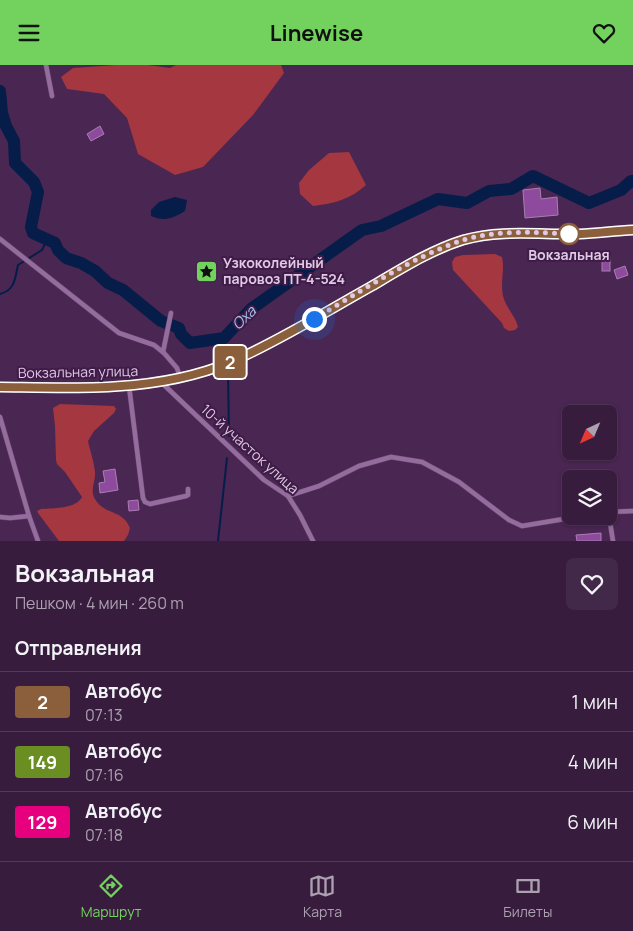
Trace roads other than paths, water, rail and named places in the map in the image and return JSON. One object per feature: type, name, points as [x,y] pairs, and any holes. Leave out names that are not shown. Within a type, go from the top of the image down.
[{"type":"street","name":"Вокзальная улица","points":[[0,387],[78,388],[129,386],[161,382],[207,371],[241,357],[300,327],[418,259],[463,240],[503,233],[581,234],[633,230]]},
{"type":"lane","points":[[46,65],[52,96]]},
{"type":"lane","points":[[0,239],[119,333],[154,345],[172,360],[180,377]]},
{"type":"lane","points":[[163,352],[171,315]]},
{"type":"lane","name":"10-й участок улица","points":[[161,382],[264,480],[288,496],[313,541]]},
{"type":"lane","points":[[129,386],[145,502],[150,504],[186,496],[188,495],[188,489]]},
{"type":"lane","points":[[0,417],[37,539],[30,541]]},
{"type":"lane","points":[[288,496],[319,486],[359,466],[392,457],[422,462],[459,482],[509,520],[522,525],[562,519]]},
{"type":"lane","points":[[617,513],[633,511]]},
{"type":"lane","points":[[0,517],[29,516]]},
{"type":"lane","points":[[611,525],[613,541]]},
{"type":"water","points":[[175,197],[187,200],[185,211],[169,218],[161,219],[151,216],[151,210],[159,202]]},
{"type":"waterway","name":"Оха","points":[[0,91],[2,113],[14,141],[15,163],[34,182],[38,192],[31,227],[33,233],[55,243],[58,250],[66,258],[81,263],[95,271],[108,283],[123,290],[161,321],[179,328],[181,334],[190,343],[224,338],[251,309],[362,230],[381,226],[438,199],[467,203],[489,191],[511,189],[533,176],[589,203],[621,190],[633,181]]},
{"type":"waterway","points":[[0,294],[11,287],[18,265],[42,250],[47,240]]},
{"type":"waterway","points":[[224,338],[227,354]]},
{"type":"waterway","points":[[228,374],[229,436]]},
{"type":"waterway","points":[[218,541],[227,458]]},
{"type":"place","name":"Вокзальная","points":[[569,234]]},
{"type":"place","name":"Узкоколейный паровоз ПТ-4-524","points":[[207,271]]}]
